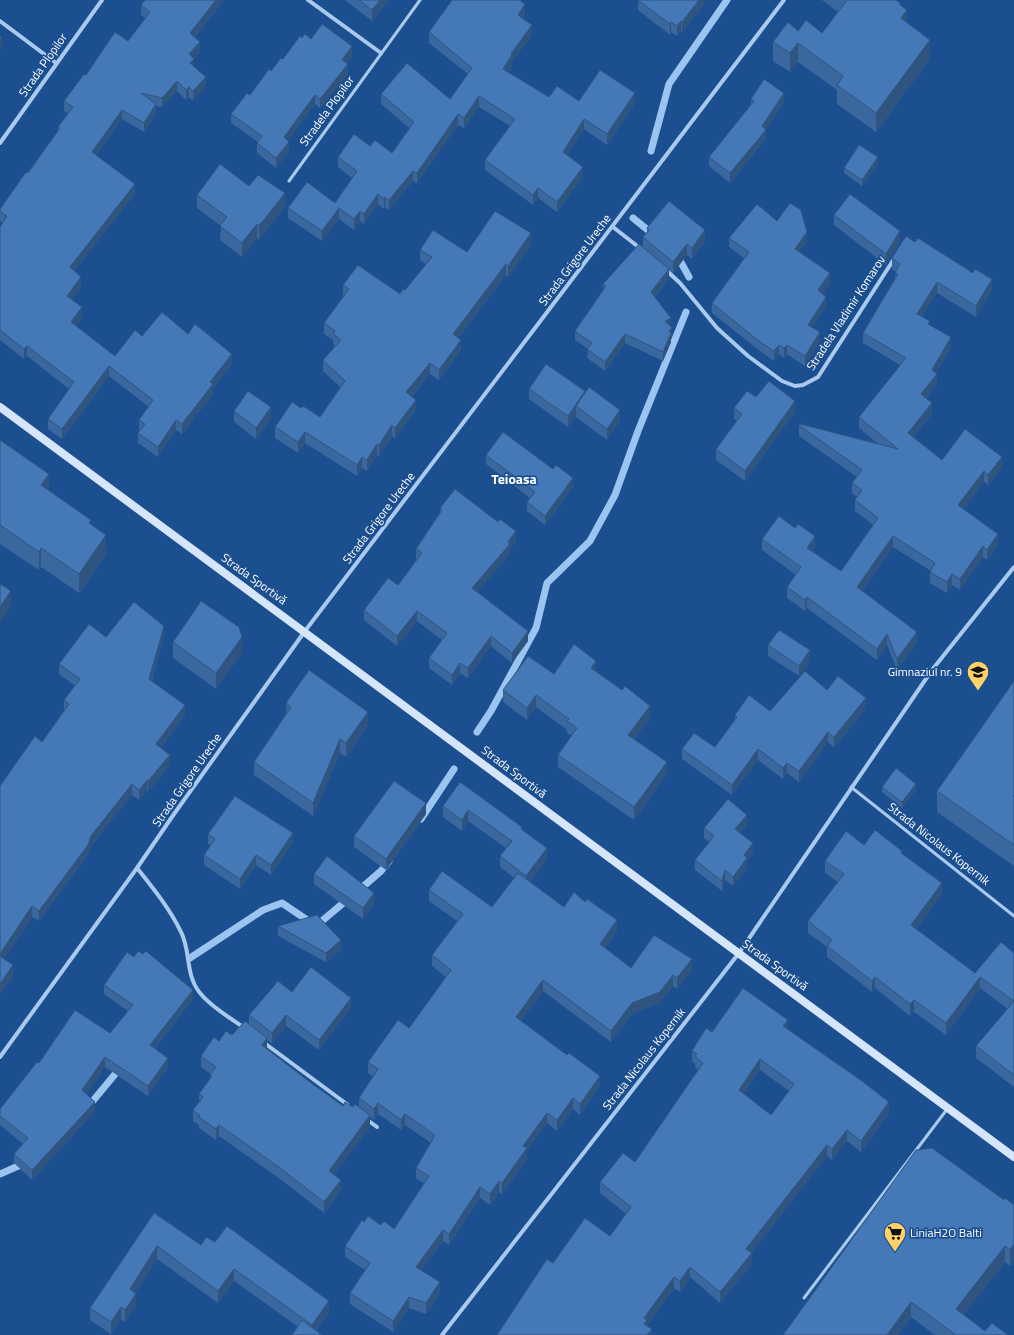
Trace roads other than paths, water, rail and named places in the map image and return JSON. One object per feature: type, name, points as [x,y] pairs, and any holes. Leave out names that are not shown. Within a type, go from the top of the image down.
[{"type":"street","name":"Strada Plopilor","points":[[0,143],[102,0]]},
{"type":"street","points":[[308,0],[381,53]]},
{"type":"street","name":"Strada Grigore Ureche","points":[[0,1057],[305,632],[784,0]]},
{"type":"street","points":[[0,21],[56,63]]},
{"type":"street","points":[[613,227],[643,251]]},
{"type":"street","name":"Stradela Vladimir Komarov","points":[[660,265],[680,283],[717,328],[767,371],[782,381],[795,386],[810,383],[818,377],[895,257]]},
{"type":"street","name":"Strada Sportivă","points":[[0,406],[1014,1157]]},
{"type":"street","name":"Strada Nicolaus Kopernik","points":[[442,1335],[739,953],[932,670],[1014,567]]},
{"type":"street","points":[[137,868],[162,901],[181,932],[186,944],[190,971],[200,993],[246,1030]]},
{"type":"street","points":[[259,1039],[352,1109]]},
{"type":"street","points":[[359,1114],[377,1127]]},
{"type":"lane","name":"Stradela Plopilor","points":[[289,182],[420,0]]},
{"type":"lane","name":"Strada Nicolaus Kopernik","points":[[851,787],[1014,916]]},
{"type":"lane","points":[[804,1298],[949,1108]]},
{"type":"waterway","points":[[651,151],[669,84],[727,0]]},
{"type":"waterway","points":[[633,218],[654,235]]},
{"type":"waterway","points":[[677,255],[689,277]]},
{"type":"waterway","points":[[477,732],[491,711],[536,628],[547,583],[590,541],[615,495],[638,431],[686,312]]},
{"type":"waterway","points":[[421,819],[454,769]]},
{"type":"waterway","points":[[358,891],[381,871],[389,861]]},
{"type":"waterway","points":[[190,958],[263,910],[282,903],[316,926],[348,899]]},
{"type":"waterway","points":[[87,1108],[121,1067]]},
{"type":"waterway","points":[[0,1174],[25,1163]]},
{"type":"place","name":"Gimnaziul nr. 9","points":[[978,692]]},
{"type":"place","name":"LiniaH2O Balti","points":[[895,1252]]},
{"type":"district","name":"Teioasa","points":[[514,479]]}]
